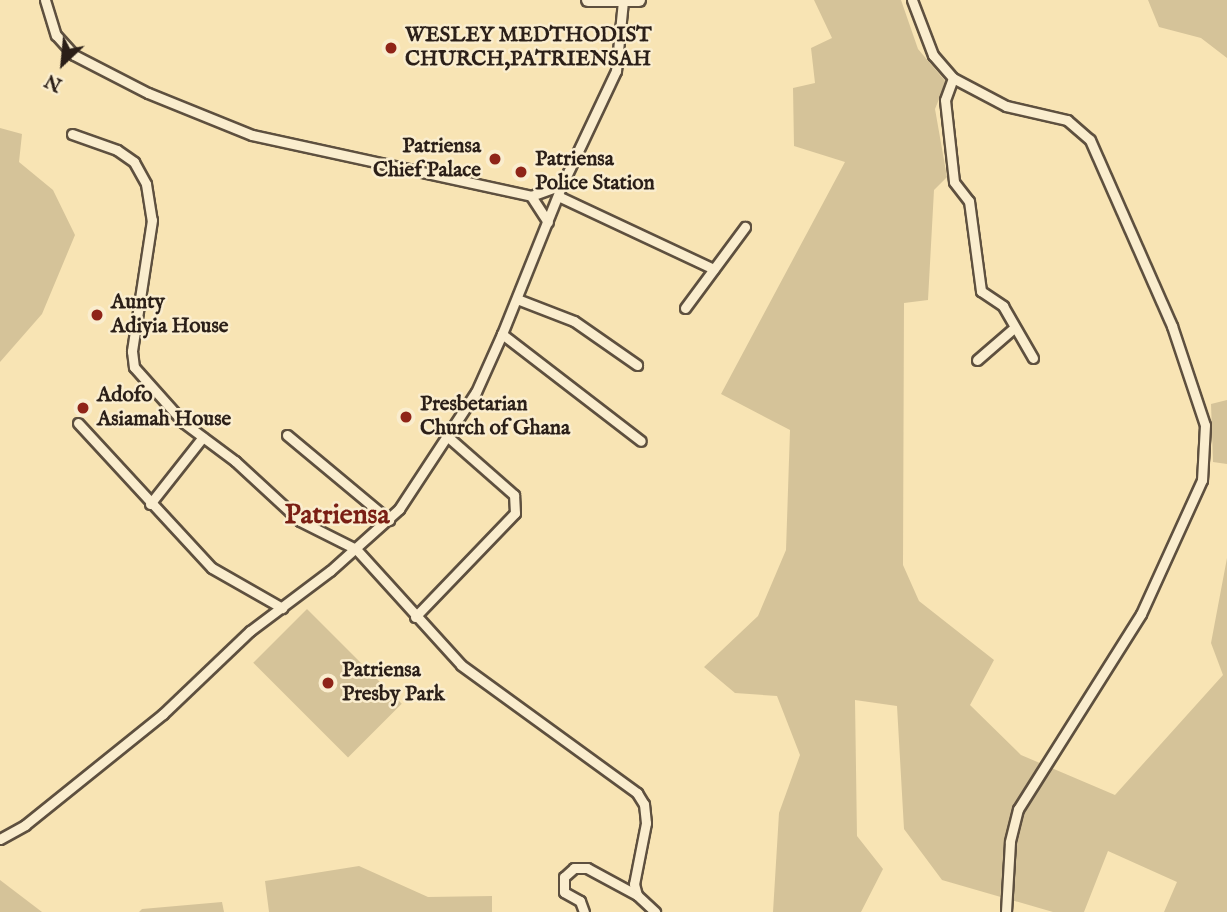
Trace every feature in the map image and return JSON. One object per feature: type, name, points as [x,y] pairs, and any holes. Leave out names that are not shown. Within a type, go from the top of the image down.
[{"type":"main road","points":[[588,0],[639,0]]},
{"type":"street","points":[[45,0],[56,35],[74,55],[148,93],[292,146],[531,196],[562,185]]},
{"type":"street","points":[[912,0],[933,55],[953,78],[1006,106],[1067,120],[1090,140],[1172,326],[1201,408],[1207,440],[1202,480],[1141,614],[1018,809],[1010,842],[1006,912]]},
{"type":"street","points":[[0,839],[25,824],[163,714],[250,631],[389,520],[448,437],[476,392],[517,299],[562,185],[616,71],[623,1]]},
{"type":"street","points":[[953,78],[945,107],[954,185],[969,201],[981,291],[1003,306],[1034,358]]},
{"type":"street","points":[[72,134],[117,150],[134,162],[146,184],[152,220],[132,360],[184,423],[300,521],[356,549],[461,665],[637,793],[646,816],[633,874],[638,895]]},
{"type":"street","points":[[531,196],[548,222]]},
{"type":"street","points":[[558,196],[714,269]]},
{"type":"street","points":[[685,308],[745,228]]},
{"type":"street","points":[[517,299],[575,321],[637,365]]},
{"type":"street","points":[[977,360],[1014,328]]},
{"type":"street","points":[[502,334],[641,441]]},
{"type":"street","points":[[78,423],[110,454],[150,504],[225,579],[282,608]]},
{"type":"street","points":[[287,435],[389,520]]},
{"type":"street","points":[[150,504],[185,453],[203,437]]},
{"type":"street","points":[[415,617],[515,513],[514,495],[448,437]]},
{"type":"street","points":[[584,912],[580,901],[564,892],[564,877],[574,868],[587,869],[638,895],[655,912]]},
{"type":"shaded area","points":[[814,0],[901,0],[918,49],[946,82],[935,109],[947,177],[934,190],[928,300],[904,303],[903,565],[919,601],[994,660],[970,705],[1021,755],[1115,795],[1223,675],[1211,643],[1227,558],[1227,912],[1164,912],[1177,882],[1108,851],[1084,912],[1053,912],[942,880],[904,829],[897,706],[855,700],[857,836],[883,869],[861,912],[773,912],[779,813],[800,755],[777,696],[735,693],[704,667],[758,616],[786,550],[790,430],[721,394],[845,162],[794,146],[793,88],[815,83],[811,48],[832,38]]},
{"type":"shaded area","points":[[1148,0],[1227,0],[1227,58],[1201,38],[1159,27]]},
{"type":"shaded area","points":[[0,128],[22,134],[19,162],[53,190],[75,235],[42,314],[0,362]]},
{"type":"shaded area","points":[[1227,400],[1227,464],[1213,462],[1211,404]]},
{"type":"shaded area","name":"Patriensa Presby Park","points":[[307,609],[402,704],[348,757],[253,663]]},
{"type":"shaded area","points":[[359,866],[428,897],[492,896],[492,912],[269,912],[265,881]]},
{"type":"shaded area","points":[[0,880],[42,912],[0,912]]},
{"type":"shaded area","points":[[222,902],[224,912],[139,912],[142,909]]},
{"type":"place","name":"WESLEY MEDTHODIST CHURCH,PATRIENSAH","points":[[391,48]]},
{"type":"place","name":"Patriensa Chief Palace","points":[[495,159]]},
{"type":"place","name":"Patriensa Police Station","points":[[521,172]]},
{"type":"place","name":"Aunty Adiyia House","points":[[97,315]]},
{"type":"place","name":"Adofo Asiamah House","points":[[83,408]]},
{"type":"place","name":"Presbetarian Church of Ghana","points":[[406,417]]},
{"type":"place","name":"Patriensa Presby Park","points":[[328,683]]},
{"type":"district","name":"Patriensa","points":[[337,516]]}]
